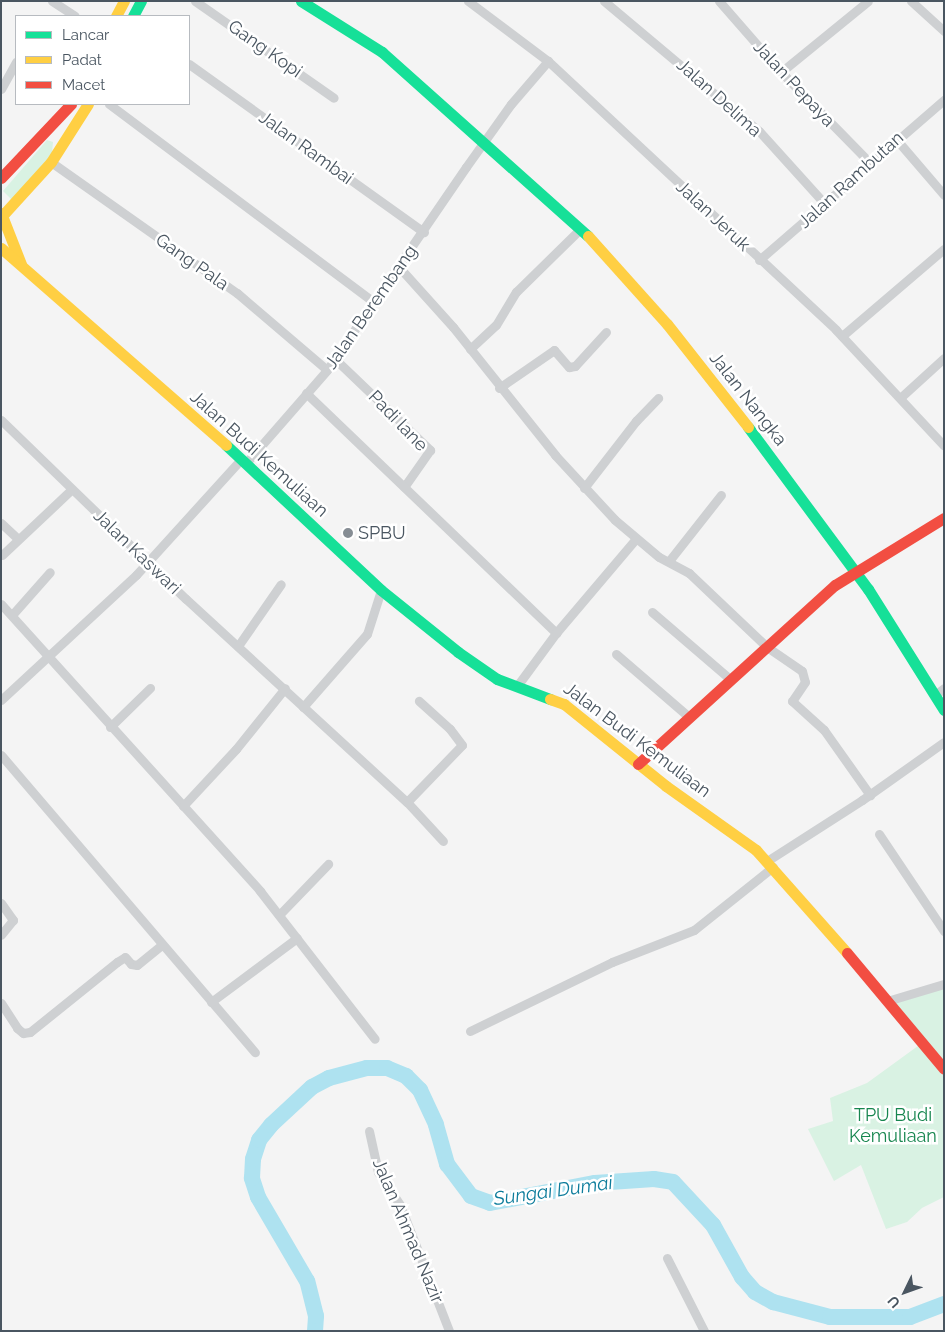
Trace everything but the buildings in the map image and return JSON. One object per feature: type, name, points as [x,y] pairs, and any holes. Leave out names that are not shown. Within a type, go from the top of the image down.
[{"type":"street","points":[[52,1],[73,15]]},
{"type":"street","points":[[117,15],[124,1]]},
{"type":"street","points":[[134,15],[141,1]]},
{"type":"street","name":"Gang Kopi","points":[[195,1],[334,98]]},
{"type":"street","name":"Jalan Nangka","points":[[301,1],[382,52],[486,142],[580,229],[667,324],[761,444],[853,572],[868,589],[939,691],[944,710]]},
{"type":"street","name":"Jalan Jeruk","points":[[468,1],[548,62],[842,336],[944,446]]},
{"type":"street","name":"Jalan Delima","points":[[604,1],[759,131],[825,204]]},
{"type":"street","name":"Jalan Pepaya","points":[[719,1],[781,72],[871,164]]},
{"type":"street","points":[[781,72],[868,1]]},
{"type":"street","points":[[911,1],[944,31]]},
{"type":"street","name":"Jalan Berembang","points":[[1,700],[148,562],[327,370],[511,104],[548,62]]},
{"type":"street","points":[[2,85],[15,64]]},
{"type":"street","name":"Jalan Rambai","points":[[190,65],[424,232]]},
{"type":"street","name":"Jalan Rambutan","points":[[759,260],[944,100]]},
{"type":"street","points":[[1,178],[41,139],[70,105]]},
{"type":"street","points":[[2,215],[51,162],[87,105]]},
{"type":"street","points":[[110,105],[375,303]]},
{"type":"street","points":[[896,140],[944,195]]},
{"type":"street","name":"Gang Pala","points":[[51,162],[237,294],[327,370]]},
{"type":"street","name":"Jalan Budi Kemuliaan","points":[[2,215],[22,268]]},
{"type":"street","points":[[470,349],[496,326],[516,292],[580,229]]},
{"type":"street","name":"Jalan Budi Kemuliaan","points":[[1,248],[243,461],[381,590],[475,665],[517,686],[564,704],[638,764],[742,838],[770,864],[944,1069]]},
{"type":"street","points":[[842,336],[944,249]]},
{"type":"street","points":[[399,267],[470,349],[499,388],[584,488],[635,540],[689,573],[767,647],[805,675],[805,682],[792,701],[824,730],[870,795]]},
{"type":"street","points":[[499,388],[554,350],[569,367],[575,366],[606,332]]},
{"type":"street","points":[[900,398],[944,358]]},
{"type":"street","name":"Padi lane","points":[[335,359],[430,450],[404,487]]},
{"type":"street","points":[[306,393],[556,633]]},
{"type":"street","points":[[584,488],[658,398]]},
{"type":"street","name":"Jalan Kaswari","points":[[1,420],[71,490],[407,802],[443,842]]},
{"type":"street","points":[[2,555],[71,490]]},
{"type":"street","points":[[669,561],[721,495]]},
{"type":"street","points":[[638,764],[818,599],[853,572],[944,518]]},
{"type":"street","points":[[1,523],[18,539]]},
{"type":"street","points":[[517,686],[556,633],[635,540]]},
{"type":"street","points":[[12,615],[50,572]]},
{"type":"street","points":[[238,646],[281,584]]},
{"type":"street","points":[[304,707],[367,634],[381,590]]},
{"type":"street","points":[[1,604],[279,915],[376,1039]]},
{"type":"street","points":[[652,612],[730,680]]},
{"type":"street","points":[[616,654],[689,717]]},
{"type":"street","points":[[110,727],[150,688]]},
{"type":"street","points":[[183,806],[236,749],[284,688]]},
{"type":"street","points":[[407,802],[462,745],[455,734],[419,701]]},
{"type":"street","points":[[470,1031],[612,962],[694,930],[770,864],[944,742]]},
{"type":"street","points":[[1,755],[61,821],[162,945],[255,1052]]},
{"type":"street","points":[[879,834],[944,931]]},
{"type":"street","points":[[279,915],[328,864]]},
{"type":"street","points":[[1,903],[13,920],[1,935]]},
{"type":"street","points":[[211,1002],[297,938]]},
{"type":"street","points":[[1,1004],[17,1028],[23,1033],[30,1032],[117,962],[125,957],[131,964],[137,965],[162,945]]},
{"type":"street","points":[[887,1001],[944,984]]},
{"type":"street","name":"Jalan Ahmad Nazir","points":[[369,1131],[378,1172],[400,1206],[449,1331]]},
{"type":"street","points":[[667,1258],[704,1331]]},
{"type":"green space","points":[[47,140],[53,142],[52,153],[15,203],[3,191]]},
{"type":"green space","name":"TPU Budi Kemuliaan","points":[[941,987],[944,991],[944,1197],[922,1208],[907,1222],[886,1229],[861,1165],[834,1181],[808,1129],[833,1121],[830,1098],[867,1083],[922,1043],[890,1005]]},
{"type":"waterway","name":"Sungai Dumai","points":[[315,1331],[316,1316],[307,1281],[258,1197],[252,1178],[253,1159],[259,1140],[271,1125],[312,1087],[329,1078],[367,1068],[387,1068],[406,1076],[420,1090],[436,1125],[447,1164],[471,1196],[490,1203],[595,1183],[654,1179],[673,1182],[713,1225],[742,1277],[755,1292],[773,1302],[830,1317],[910,1317],[944,1304]]},
{"type":"traffic: fast","points":[[134,15],[141,1]]},
{"type":"traffic: fast","points":[[301,1],[382,52],[588,236]]},
{"type":"traffic: fast","points":[[748,427],[868,589],[944,710]]},
{"type":"traffic: fast","points":[[226,445],[381,590],[458,652],[497,679],[550,699]]},
{"type":"traffic: slow","points":[[117,15],[124,1]]},
{"type":"traffic: slow","points":[[1,217],[51,162],[87,105]]},
{"type":"traffic: slow","points":[[1,213],[21,264]]},
{"type":"traffic: slow","points":[[588,236],[667,324],[748,427]]},
{"type":"traffic: slow","points":[[1,248],[226,445]]},
{"type":"traffic: slow","points":[[550,699],[564,704],[666,786],[756,850],[847,953]]},
{"type":"traffic: jam","points":[[1,178],[70,105]]},
{"type":"traffic: jam","points":[[638,764],[835,585],[944,518]]},
{"type":"traffic: jam","points":[[847,953],[944,1069]]},
{"type":"place","name":"SPBU","points":[[348,533]]}]
